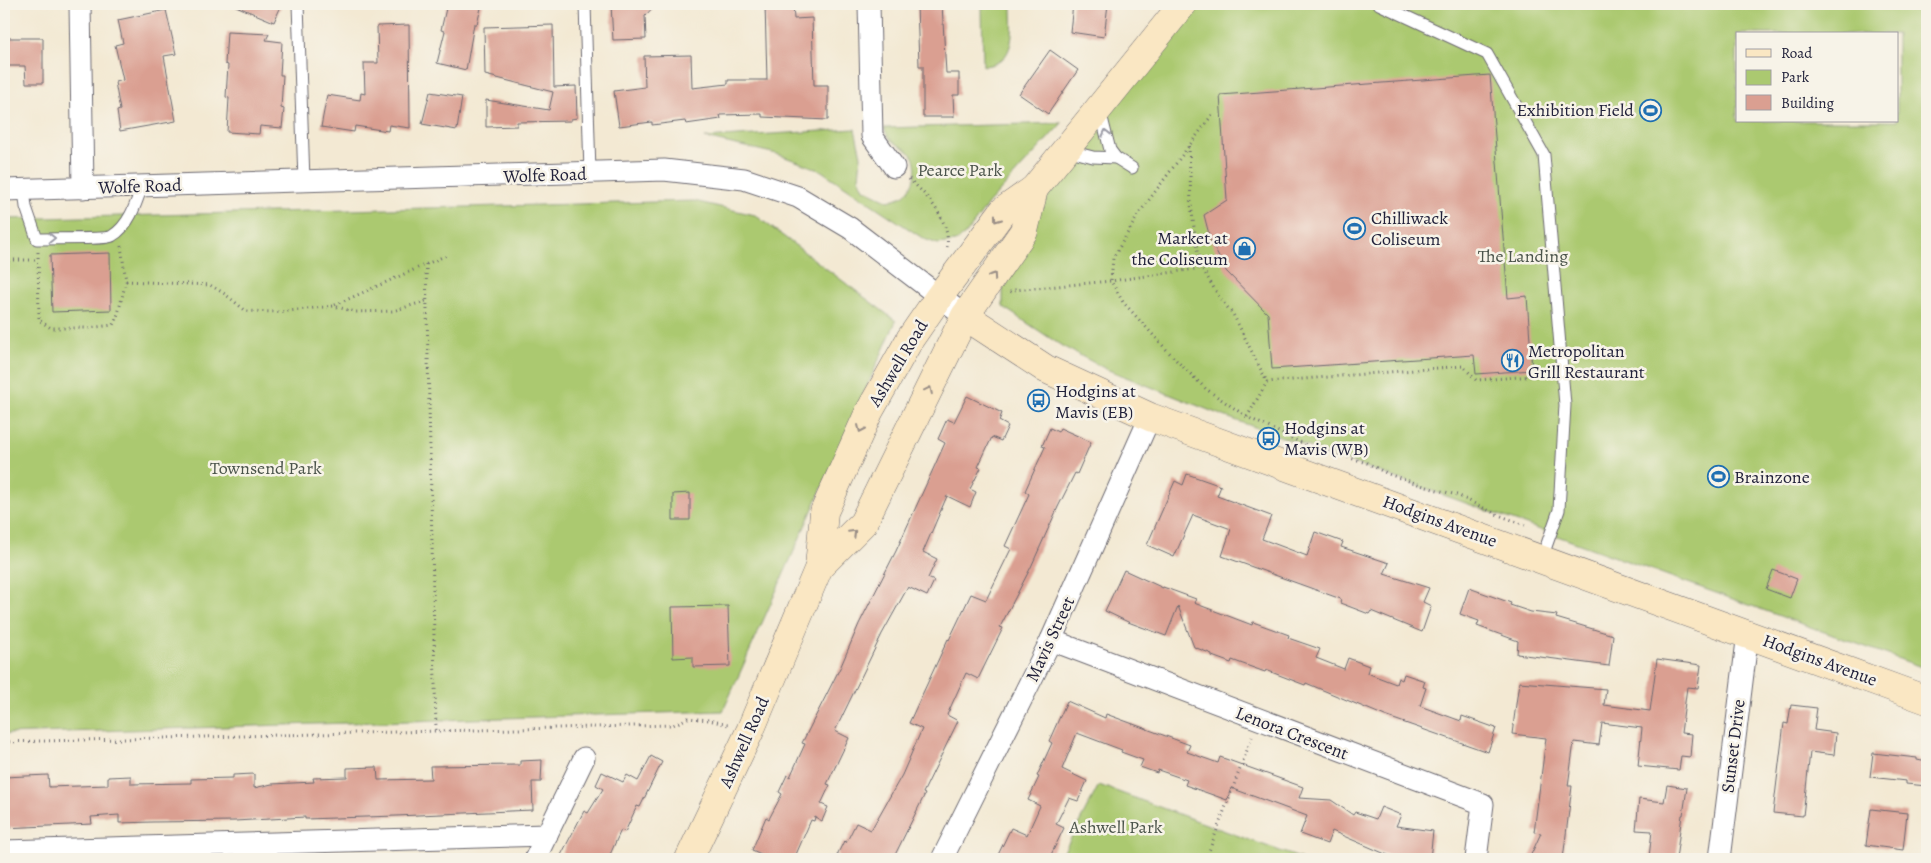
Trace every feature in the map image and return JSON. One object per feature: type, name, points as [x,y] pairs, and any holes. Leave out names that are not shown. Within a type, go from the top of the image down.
[{"type":"street","name":"Wolfe Road","points":[[80,4],[83,188]]},
{"type":"street","points":[[869,4],[872,136],[894,167]]},
{"type":"street","name":"Ashwell Road","points":[[689,859],[750,731],[819,568],[824,512],[869,412],[910,339],[1003,211],[1034,189],[1182,4]]},
{"type":"street","name":"Wolfe Road","points":[[14,190],[664,170],[744,179],[798,197],[850,228],[965,316]]},
{"type":"street","name":"Ashwell Road","points":[[819,568],[864,523],[965,316],[1024,231],[1034,189]]},
{"type":"street","name":"Hodgins Avenue","points":[[965,316],[1046,369],[1150,416],[1927,700]]},
{"type":"street","name":"Mavis Street","points":[[942,859],[1050,640],[1150,416]]},
{"type":"street","name":"Sunset Drive","points":[[1720,859],[1748,633]]},
{"type":"street","name":"Lenora Crescent","points":[[1050,640],[1483,804],[1476,859]]},
{"type":"street","points":[[535,859],[584,758]]},
{"type":"street","points":[[4,851],[109,854],[547,835]]},
{"type":"lane","points":[[298,4],[304,181]]},
{"type":"lane","points":[[585,4],[590,173]]},
{"type":"lane","points":[[1379,4],[1487,54],[1544,155],[1565,405],[1559,510],[1542,558]]},
{"type":"lane","points":[[1100,108],[1110,150],[1116,158],[1132,168]]},
{"type":"lane","points":[[1066,150],[1093,157],[1116,158]]},
{"type":"lane","points":[[14,190],[26,207],[37,238],[111,237],[124,226],[135,206],[142,186]]},
{"type":"path","points":[[1212,115],[1140,212],[1112,258],[1111,281],[1122,302],[1176,360],[1206,388],[1247,416],[1306,445],[1367,463],[1388,474],[1457,495],[1496,514],[1526,525]]},
{"type":"path","points":[[1189,146],[1191,204],[1197,251],[1202,268],[1221,300],[1233,314],[1267,382]]},
{"type":"path","points":[[894,167],[916,186],[936,209],[949,237],[946,254]]},
{"type":"path","points":[[37,238],[39,320],[51,328],[88,328],[113,325],[118,314],[126,281],[118,231]]},
{"type":"path","points":[[126,281],[210,285],[246,311],[279,312],[334,306],[449,254]]},
{"type":"path","points":[[4,260],[38,260]]},
{"type":"path","points":[[426,264],[436,730]]},
{"type":"path","points":[[1006,294],[1014,290],[1111,281],[1202,268]]},
{"type":"path","points":[[334,306],[355,312],[393,311],[426,301]]},
{"type":"path","points":[[1267,382],[1463,366],[1476,380],[1562,374]]},
{"type":"path","points":[[1247,416],[1267,382]]},
{"type":"path","points":[[4,742],[673,725],[688,718],[709,720],[750,731]]},
{"type":"path","points":[[1206,859],[1258,720]]},
{"type":"green space","points":[[982,4],[1012,4],[1012,35],[1008,52],[994,64],[983,66]]},
{"type":"green space","name":"The Landing","points":[[1188,4],[1927,4],[1927,669],[1221,415],[1106,369],[1062,346],[1003,307],[1003,270],[1039,208],[1105,110]]},
{"type":"green space","name":"Pearce Park","points":[[1062,123],[989,203],[965,235],[955,242],[938,244],[924,239],[820,170],[777,154],[705,138],[855,129],[861,156],[859,178],[864,189],[889,201],[902,196],[908,191],[914,180],[916,168],[913,157],[909,152],[892,141],[884,128]]},
{"type":"green space","name":"Townsend Park","points":[[694,201],[755,215],[896,321],[723,711],[4,734],[4,219]]},
{"type":"green space","name":"Ashwell Park","points":[[1099,785],[1302,859],[1060,859]]},
{"type":"building","points":[[231,4],[282,4],[274,22]]},
{"type":"building","points":[[447,4],[482,4],[477,24],[474,24],[466,70],[437,63],[445,31],[441,30]]},
{"type":"building","points":[[611,4],[656,4],[645,16],[646,39],[613,40]]},
{"type":"building","points":[[765,4],[793,4],[794,19],[812,18],[814,85],[828,85],[828,120],[762,117],[762,114],[720,115],[721,119],[686,124],[685,121],[619,126],[614,91],[645,87],[644,56],[691,55],[692,88],[728,84],[728,80],[767,80]]},
{"type":"building","points":[[917,4],[942,4],[946,73],[959,73],[959,95],[953,95],[954,117],[923,117],[923,66],[919,66]]},
{"type":"building","points":[[1073,4],[1108,4],[1104,37],[1070,32]]},
{"type":"building","points":[[166,10],[176,54],[164,56],[176,121],[120,131],[117,111],[120,110],[115,82],[123,80],[115,45],[123,43],[118,20]]},
{"type":"building","points":[[409,25],[410,128],[389,125],[388,131],[355,126],[354,132],[321,127],[327,95],[360,100],[361,93],[365,94],[364,63],[378,63],[377,26]]},
{"type":"building","points":[[553,25],[554,87],[576,86],[577,118],[571,119],[571,121],[517,122],[517,126],[486,127],[486,100],[549,110],[553,92],[485,75],[484,27]]},
{"type":"building","points":[[227,32],[269,34],[266,40],[282,42],[280,75],[283,75],[281,108],[284,109],[282,128],[260,126],[259,134],[227,132],[229,98],[226,97],[228,65],[225,64]]},
{"type":"building","points":[[4,38],[43,38],[43,83],[26,83],[25,66],[4,66]]},
{"type":"building","points":[[1050,50],[1078,70],[1048,114],[1019,94]]},
{"type":"building","name":"Chilliwack Coliseum","points":[[1490,75],[1508,298],[1527,296],[1532,370],[1476,374],[1474,355],[1272,369],[1268,314],[1226,271],[1211,242],[1204,215],[1227,200],[1220,95]]},
{"type":"building","points":[[430,92],[462,97],[457,130],[422,124]]},
{"type":"building","points":[[110,253],[111,310],[52,312],[50,255]]},
{"type":"building","points":[[967,396],[1002,413],[999,421],[1008,426],[1001,441],[992,437],[978,467],[981,468],[970,489],[976,492],[970,507],[947,496],[923,552],[937,559],[928,578],[934,581],[927,596],[908,587],[882,634],[835,731],[849,738],[827,784],[830,785],[821,804],[828,807],[822,821],[815,817],[814,821],[811,820],[794,859],[773,859],[752,850],[766,817],[769,819],[782,794],[779,792],[787,775],[790,777],[805,744],[802,743],[896,551],[945,443],[938,439],[947,419],[954,422]]},
{"type":"building","points":[[1050,428],[1058,432],[1060,428],[1091,442],[1077,474],[1075,473],[1031,567],[1000,627],[1003,628],[978,679],[966,673],[947,715],[958,721],[923,793],[925,794],[893,859],[838,859],[840,856],[837,855],[844,841],[846,843],[856,823],[871,830],[902,775],[922,729],[909,723],[971,594],[986,600],[1011,549],[1005,546],[1029,494],[1025,491],[1045,447],[1042,446]]},
{"type":"building","points":[[1187,474],[1221,486],[1217,496],[1271,516],[1262,539],[1307,556],[1315,532],[1343,542],[1341,547],[1389,563],[1384,574],[1429,588],[1423,602],[1431,606],[1422,632],[1371,611],[1369,614],[1340,603],[1341,599],[1222,556],[1231,529],[1193,515],[1174,557],[1147,545],[1175,481],[1183,485]]},
{"type":"building","points":[[690,493],[690,520],[673,520],[673,494]]},
{"type":"building","points":[[1124,570],[1163,588],[1196,599],[1194,603],[1252,625],[1253,622],[1289,635],[1288,638],[1320,649],[1316,658],[1344,669],[1348,658],[1369,666],[1367,673],[1396,684],[1398,678],[1402,680],[1404,674],[1425,681],[1423,687],[1426,688],[1420,706],[1461,721],[1462,716],[1496,728],[1488,752],[1385,716],[1306,683],[1305,685],[1266,670],[1265,672],[1232,660],[1231,663],[1212,656],[1212,654],[1194,647],[1178,606],[1166,636],[1105,611]]},
{"type":"building","points":[[1773,570],[1797,579],[1790,598],[1766,589]]},
{"type":"building","points":[[1469,588],[1531,612],[1557,615],[1556,618],[1613,635],[1609,666],[1517,654],[1518,641],[1477,626],[1479,621],[1460,614]]},
{"type":"building","points":[[728,606],[730,666],[693,667],[693,657],[673,658],[672,607]]},
{"type":"building","points":[[1657,659],[1701,665],[1698,688],[1687,687],[1681,733],[1692,734],[1690,757],[1681,756],[1679,770],[1638,766],[1642,728],[1602,723],[1599,745],[1574,742],[1568,786],[1572,786],[1563,859],[1529,859],[1541,833],[1534,832],[1546,738],[1512,734],[1519,682],[1606,689],[1604,705],[1650,711]]},
{"type":"building","points":[[1067,701],[1105,718],[1106,714],[1190,745],[1187,752],[1218,763],[1220,757],[1303,787],[1299,798],[1331,800],[1353,815],[1355,812],[1376,819],[1381,807],[1401,815],[1396,826],[1433,831],[1430,859],[1397,859],[1332,831],[1327,844],[1300,834],[1307,816],[1231,788],[1227,800],[1185,785],[1187,780],[1158,770],[1157,773],[1140,767],[1143,760],[1077,733],[1062,769],[1087,781],[1078,801],[1069,798],[1056,824],[1064,828],[1049,859],[996,859],[1011,828],[1027,835],[1040,806],[1028,800],[1052,743],[1049,741]]},
{"type":"building","points":[[1791,705],[1817,708],[1814,730],[1836,733],[1834,755],[1810,752],[1803,816],[1773,813],[1784,723],[1788,724]]},
{"type":"building","points":[[1873,753],[1917,758],[1917,760],[1927,762],[1927,786],[1906,784],[1906,781],[1870,777]]},
{"type":"building","points":[[651,756],[662,762],[640,807],[637,806],[625,832],[621,830],[608,859],[559,859],[584,811],[588,813],[603,789],[596,785],[602,772],[623,782],[627,775],[638,781]]},
{"type":"building","points":[[542,760],[541,782],[532,782],[533,810],[305,819],[305,817],[235,821],[119,823],[119,815],[91,817],[92,824],[4,828],[4,777],[48,775],[49,787],[108,785],[108,777],[131,776],[131,784],[191,783],[191,779],[233,778],[233,775],[254,774],[254,788],[272,784],[314,782],[313,778],[347,777],[347,768],[377,767],[378,780],[431,779],[430,766],[520,765],[520,761]]},
{"type":"building","points":[[1667,785],[1687,788],[1683,815],[1676,859],[1656,859],[1649,857],[1652,831],[1636,830],[1639,799],[1664,802]]},
{"type":"building","points":[[1871,809],[1907,813],[1903,850],[1866,845]]},
{"type":"place","name":"Exhibition Field","points":[[1650,110]]},
{"type":"place","name":"Chilliwack Coliseum","points":[[1355,228]]},
{"type":"place","name":"Market at the Coliseum","points":[[1244,248]]},
{"type":"place","name":"Metropolitan Grill Restaurant","points":[[1512,361]]},
{"type":"place","name":"Hodgins at Mavis (EB)","points":[[1039,401]]},
{"type":"place","name":"Hodgins at Mavis (WB)","points":[[1268,438]]},
{"type":"place","name":"Brainzone","points":[[1718,477]]}]
